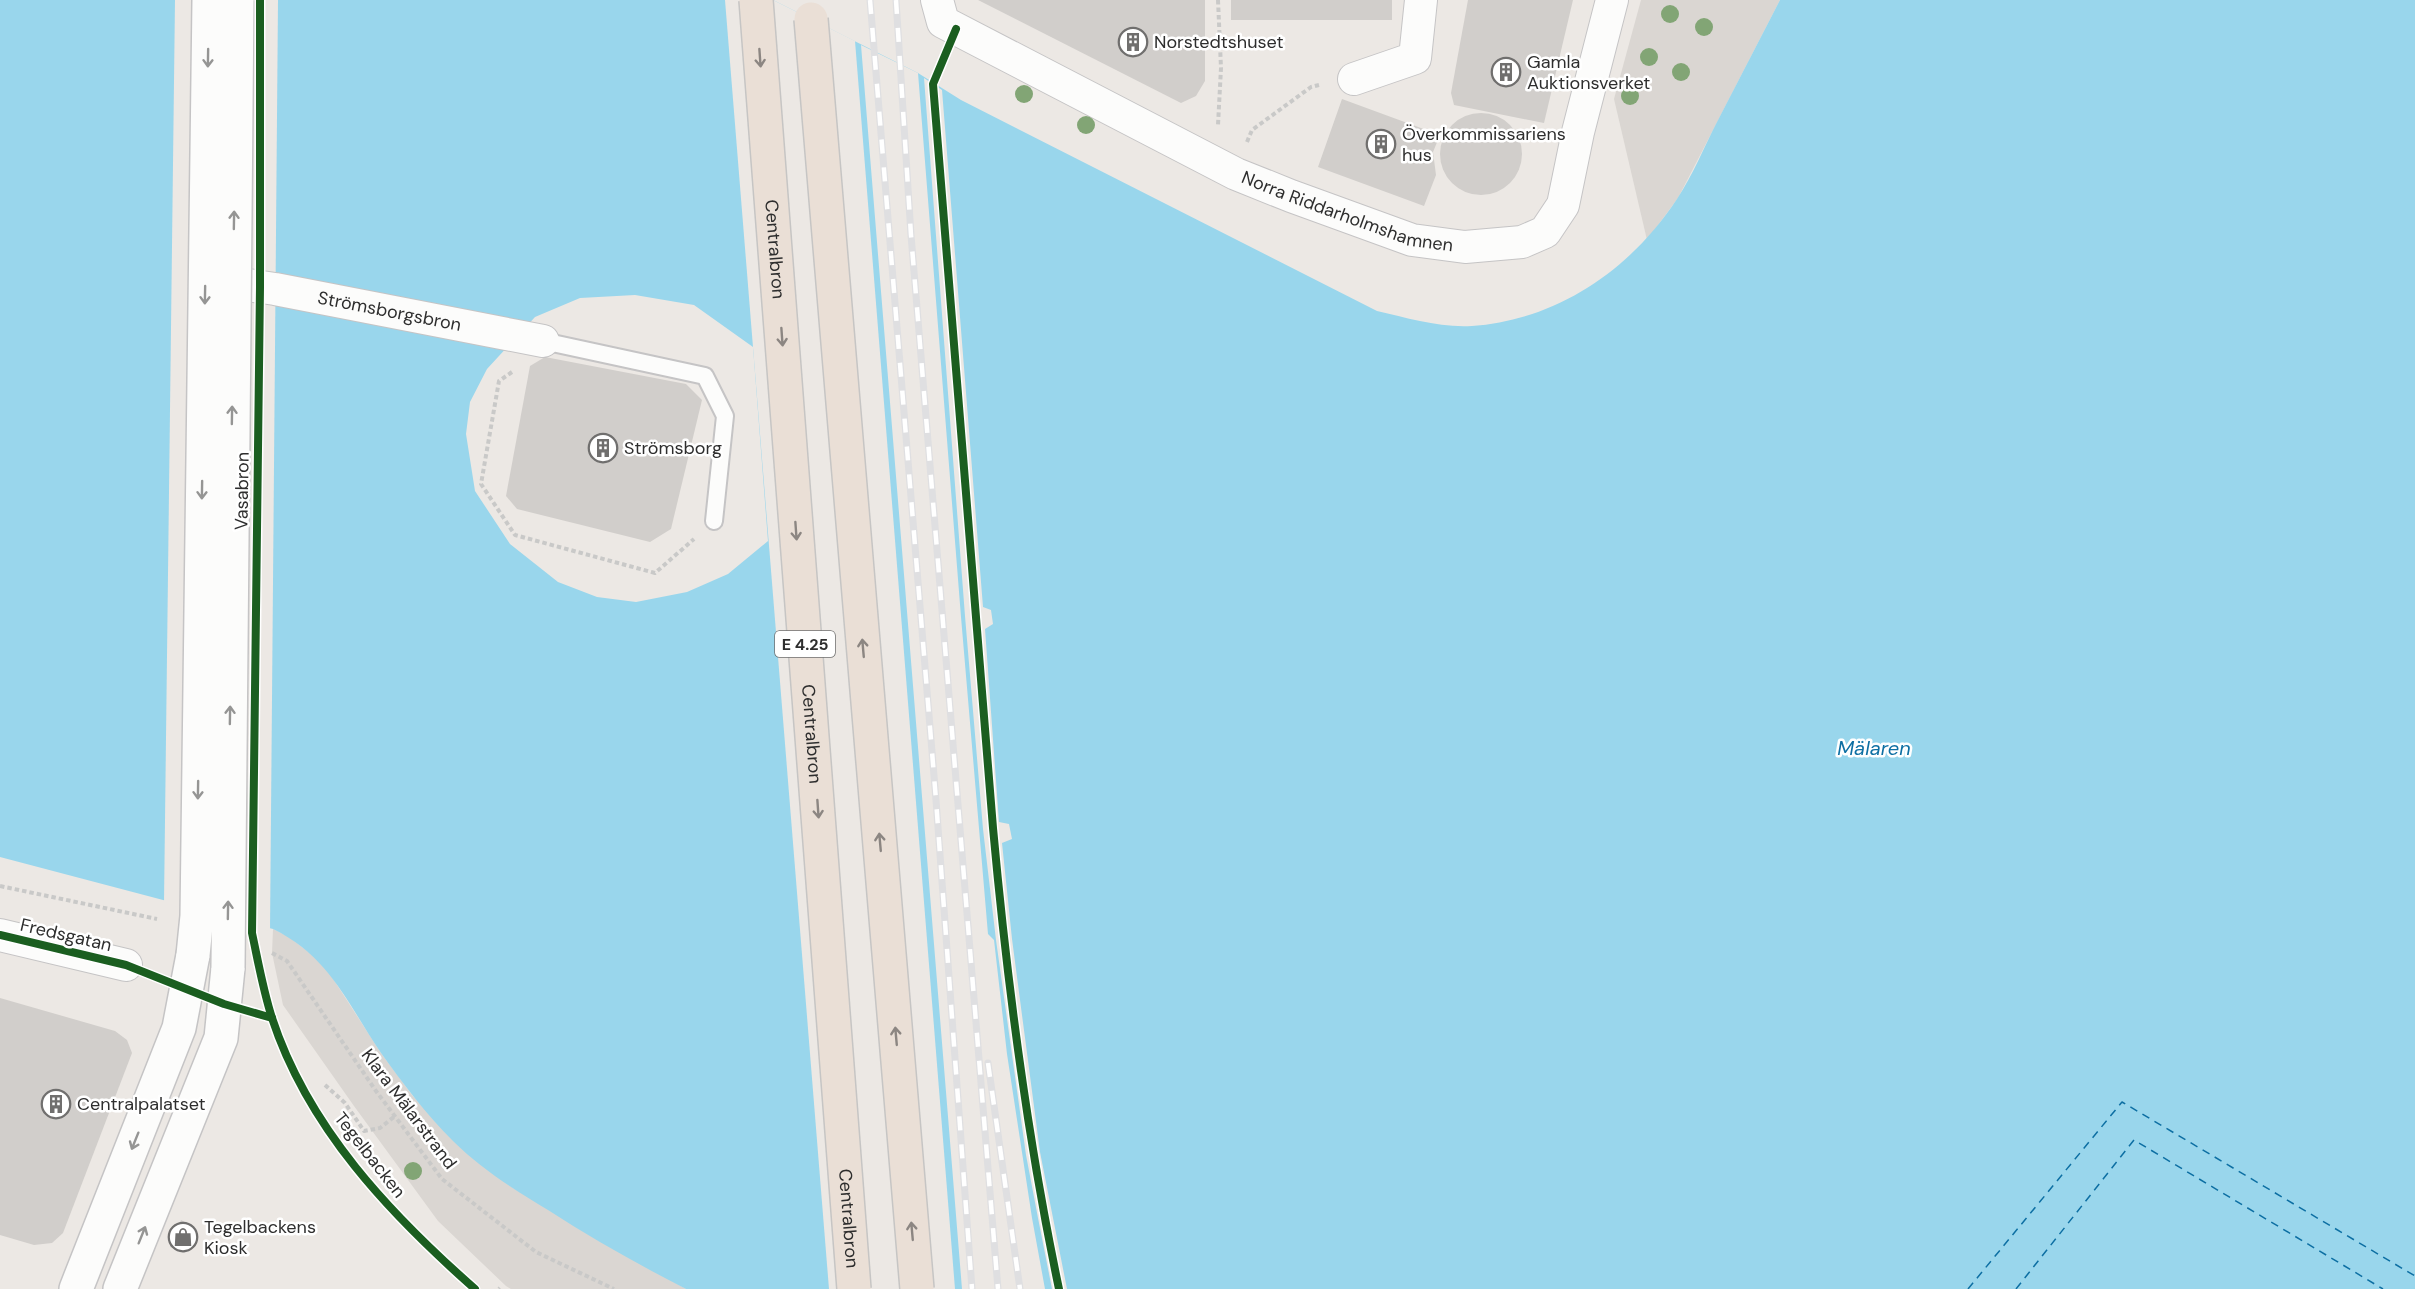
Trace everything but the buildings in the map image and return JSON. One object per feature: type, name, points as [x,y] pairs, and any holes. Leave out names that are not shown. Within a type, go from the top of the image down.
[{"type":"highway","name":"Centralbron","points":[[756,0],[854,1289]]},
{"type":"highway","name":"E 4.25","points":[[811,19],[917,1289]]},
{"type":"street","points":[[76,1289],[180,1028],[193,955],[197,916],[209,0]]},
{"type":"street","name":"Vasabron","points":[[120,1289],[221,1038],[228,968],[237,0]]},
{"type":"street","points":[[1354,79],[1415,58],[1421,0]]},
{"type":"street","name":"Norra Riddarholmshamnen","points":[[940,11],[1217,164],[1291,196],[1412,240],[1465,248],[1522,242],[1545,232],[1563,205],[1578,132],[1612,0]]},
{"type":"street","name":"Strömsborgsbron","points":[[234,283],[549,342]]},
{"type":"street","name":"Fredsgatan","points":[[0,935],[126,965]]},
{"type":"lane","points":[[549,342],[705,376],[726,416],[714,521]]},
{"type":"path","points":[[1217,164],[1221,68],[1218,0]]},
{"type":"path","points":[[1252,130],[1311,87]]},
{"type":"path","points":[[549,342],[499,381],[481,484],[515,535],[655,573],[714,521]]},
{"type":"path","points":[[0,886],[157,919]]},
{"type":"path","points":[[325,1085],[345,1103],[364,1131],[380,1128],[395,1116]]},
{"type":"shaded area","points":[[1641,0],[1780,0],[1678,198],[1647,240],[1614,99]]},
{"type":"shaded area","points":[[273,929],[289,937],[315,957],[328,971],[381,1053],[412,1095],[454,1141],[513,1188],[686,1289],[511,1289],[506,1286],[438,1221],[283,1005],[272,953]]},
{"type":"water","name":"Mälaren","points":[[0,0],[773,0],[918,73],[961,100],[1377,311],[1424,322],[1472,326],[1504,322],[1563,302],[1589,287],[1638,248],[1659,224],[1683,190],[1780,0],[2415,0],[2415,1289],[686,1289],[565,1221],[475,1161],[433,1120],[381,1053],[336,983],[309,953],[293,940],[273,929],[0,857]],"holes":[[[635,295],[694,305],[753,347],[768,541],[728,574],[687,592],[636,602],[597,597],[558,582],[510,544],[475,491],[466,434],[470,402],[487,369],[535,317],[580,298]]]},
{"type":"pier","points":[[175,0],[278,0],[270,931],[164,903]]},
{"type":"pier","points":[[725,0],[773,0],[855,41],[955,1289],[829,1289]]},
{"type":"pier","points":[[861,45],[918,73],[988,934],[994,940],[1007,1054],[1045,1289],[962,1289]]},
{"type":"pier","points":[[924,78],[942,90],[983,607],[991,610],[993,624],[985,629],[999,822],[1009,824],[1012,839],[1002,843],[1012,939],[1040,1152],[1067,1289],[1052,1289],[1026,1155],[996,940],[983,829],[965,616]]},
{"type":"ferry route","points":[[1968,1289],[2122,1102],[2415,1276]]},
{"type":"ferry route","points":[[2016,1289],[2134,1140],[2383,1289]]},
{"type":"railway","points":[[870,0],[936,800],[972,1289]]},
{"type":"railway","points":[[896,0],[911,235],[998,1289]]},
{"type":"railway","points":[[988,1063],[1020,1289]]},
{"type":"cycle path","name":"Tegelbacken","points":[[260,0],[260,287],[252,933],[272,1018],[307,1096],[355,1167],[412,1230],[475,1289]]},
{"type":"cycle path","points":[[956,29],[933,84],[993,828],[1019,1059],[1037,1174],[1059,1289]]},
{"type":"cycle path","points":[[0,935],[126,965],[224,1004],[272,1018]]},
{"type":"place","name":"Norstedtshuset","points":[[1133,42]]},
{"type":"place","name":"Gamla Auktionsverket","points":[[1506,72]]},
{"type":"place","name":"Överkommissariens hus","points":[[1381,144]]},
{"type":"place","name":"Strömsborg","points":[[603,448]]},
{"type":"place","name":"Centralpalatset","points":[[56,1104]]},
{"type":"place","name":"Tegelbackens Kiosk","points":[[183,1237]]}]
